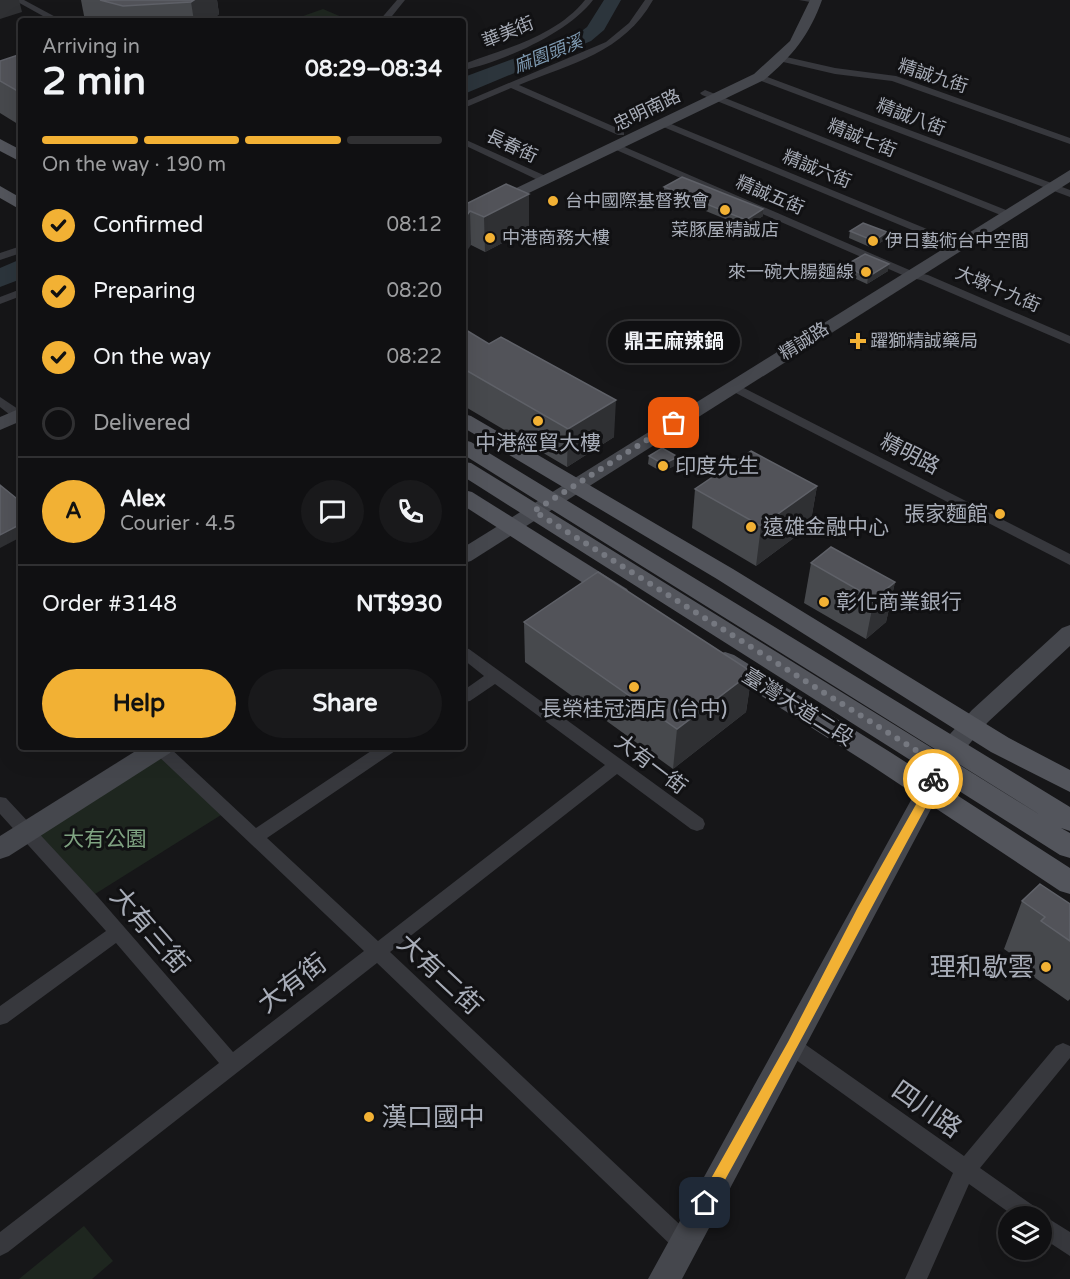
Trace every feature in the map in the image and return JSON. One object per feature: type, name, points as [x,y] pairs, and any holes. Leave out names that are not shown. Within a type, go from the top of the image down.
[{"type":"main road","points":[[0,144],[18,155]]},
{"type":"main road","points":[[7,176],[18,199]]},
{"type":"main road","points":[[466,421],[715,568],[1000,745],[1070,782]]},
{"type":"main road","points":[[466,448],[542,506],[944,755],[1070,847]]},
{"type":"main road","points":[[466,469],[542,506]]},
{"type":"main road","points":[[466,498],[642,609]]},
{"type":"main road","name":"臺灣大道二段","points":[[701,646],[881,759],[928,792],[1070,883]]},
{"type":"main road","points":[[944,755],[1070,820]]},
{"type":"street","points":[[18,0],[53,18]]},
{"type":"street","points":[[385,18],[400,0]]},
{"type":"street","name":"華美街","points":[[466,66],[569,23],[583,10],[589,0]]},
{"type":"street","points":[[466,104],[609,44],[625,34],[639,19],[649,0]]},
{"type":"street","name":"忠明南路","points":[[466,218],[539,178],[712,95],[759,77],[782,59],[802,34],[806,2]]},
{"type":"street","name":"忠明南路","points":[[619,140],[664,124],[712,95],[759,62],[786,33]]},
{"type":"street","name":"精誠九街","points":[[782,59],[835,71],[893,78],[1070,141]]},
{"type":"street","name":"精誠八街","points":[[759,77],[1070,194]]},
{"type":"street","name":"精誠五街","points":[[511,85],[619,140],[911,274]]},
{"type":"street","name":"精誠七街","points":[[712,95],[1007,214]]},
{"type":"street","name":"精誠六街","points":[[664,124],[957,245]]},
{"type":"street","name":"長春街","points":[[466,143],[539,178]]},
{"type":"street","name":"精誠路","points":[[466,555],[1070,175]]},
{"type":"street","name":"忠明南路","points":[[466,205],[539,178]]},
{"type":"street","points":[[0,257],[18,250]]},
{"type":"street","name":"大墩十九街","points":[[911,274],[924,277],[1070,340]]},
{"type":"street","points":[[0,301],[18,293]]},
{"type":"street","name":"精明路","points":[[732,386],[1070,560]]},
{"type":"street","points":[[0,401],[18,418]]},
{"type":"street","points":[[0,424],[18,420]]},
{"type":"street","points":[[0,439],[18,422]]},
{"type":"street","points":[[663,1279],[792,1046],[862,910],[928,792],[944,755],[971,726],[1070,633]]},
{"type":"street","name":"大有一街","points":[[466,654],[697,824]]},
{"type":"street","points":[[466,696],[495,676]]},
{"type":"street","points":[[0,849],[155,750]]},
{"type":"street","name":"大有二街","points":[[163,750],[683,1242]]},
{"type":"street","points":[[256,837],[385,750]]},
{"type":"street","name":"大有街","points":[[0,1245],[617,765]]},
{"type":"street","name":"大有三街","points":[[0,803],[118,932],[231,1064]]},
{"type":"street","points":[[0,1017],[118,932]]},
{"type":"street","name":"四川路","points":[[792,1046],[1017,1206]]},
{"type":"street","points":[[916,1279],[965,1170],[1063,1052]]},
{"type":"street","points":[[1052,1232],[1070,1245]]},
{"type":"green space","points":[[323,9],[344,18],[298,18]]},
{"type":"green space","name":"大有公園","points":[[159,755],[221,815],[95,894],[34,834]]},
{"type":"green space","points":[[84,1226],[113,1261],[92,1279],[19,1279]]},
{"type":"water","name":"麻園頭溪","points":[[604,0],[621,0],[604,30],[591,41],[466,93],[466,76],[575,36],[587,27]]},
{"type":"water","points":[[18,260],[18,280],[0,287],[0,268]]},
{"type":"building","points":[[100,0],[194,0],[123,6]]},
{"type":"building","points":[[18,55],[18,91],[0,81],[0,61]]},
{"type":"building","points":[[682,177],[763,209],[746,220],[664,187]]},
{"type":"building","points":[[506,184],[529,194],[484,217],[470,211],[466,216],[466,204]]},
{"type":"building","points":[[863,223],[887,232],[874,241],[850,231]]},
{"type":"building","points":[[865,254],[889,264],[868,277],[844,266]]},
{"type":"building","points":[[466,330],[489,344],[501,337],[616,400],[568,429],[466,370]]},
{"type":"building","points":[[662,448],[678,457],[663,464],[649,456]]},
{"type":"building","points":[[751,451],[817,486],[761,526],[695,489]]},
{"type":"building","points":[[0,485],[18,500],[18,526],[0,535]]},
{"type":"building","points":[[831,547],[895,582],[874,599],[811,563]]},
{"type":"building","points":[[598,572],[752,672],[677,729],[524,622]]},
{"type":"building","points":[[1040,884],[1070,904],[1070,941],[1041,921],[1045,917],[1022,901]]},
{"type":"way so far","points":[[674,423],[534,511],[938,764],[933,779]]},
{"type":"place","name":"台中國際基督教會","points":[[553,201]]},
{"type":"place","name":"菜豚屋精誠店","points":[[725,210]]},
{"type":"place","name":"中港商務大樓","points":[[490,238]]},
{"type":"place","name":"伊日藝術台中空間","points":[[873,241]]},
{"type":"place","name":"來一碗大腸麵線","points":[[866,272]]},
{"type":"place","name":"躍獅精誠藥局","points":[[858,341]]},
{"type":"place","name":"中港經貿大樓","points":[[538,421]]},
{"type":"place","name":"鼎王麻辣鍋","points":[[674,423]]},
{"type":"place","name":"印度先生","points":[[663,466]]},
{"type":"place","name":"張家麵館","points":[[1000,514]]},
{"type":"place","name":"遠雄金融中心","points":[[751,527]]},
{"type":"place","name":"彰化商業銀行","points":[[824,602]]},
{"type":"place","name":"長榮桂冠酒店 (台中)","points":[[634,687]]},
{"type":"place","name":"理和歇雲","points":[[1046,967]]},
{"type":"place","name":"漢口國中","points":[[369,1117]]},
{"type":"route","points":[[705,1203],[792,1046],[933,779]]}]
